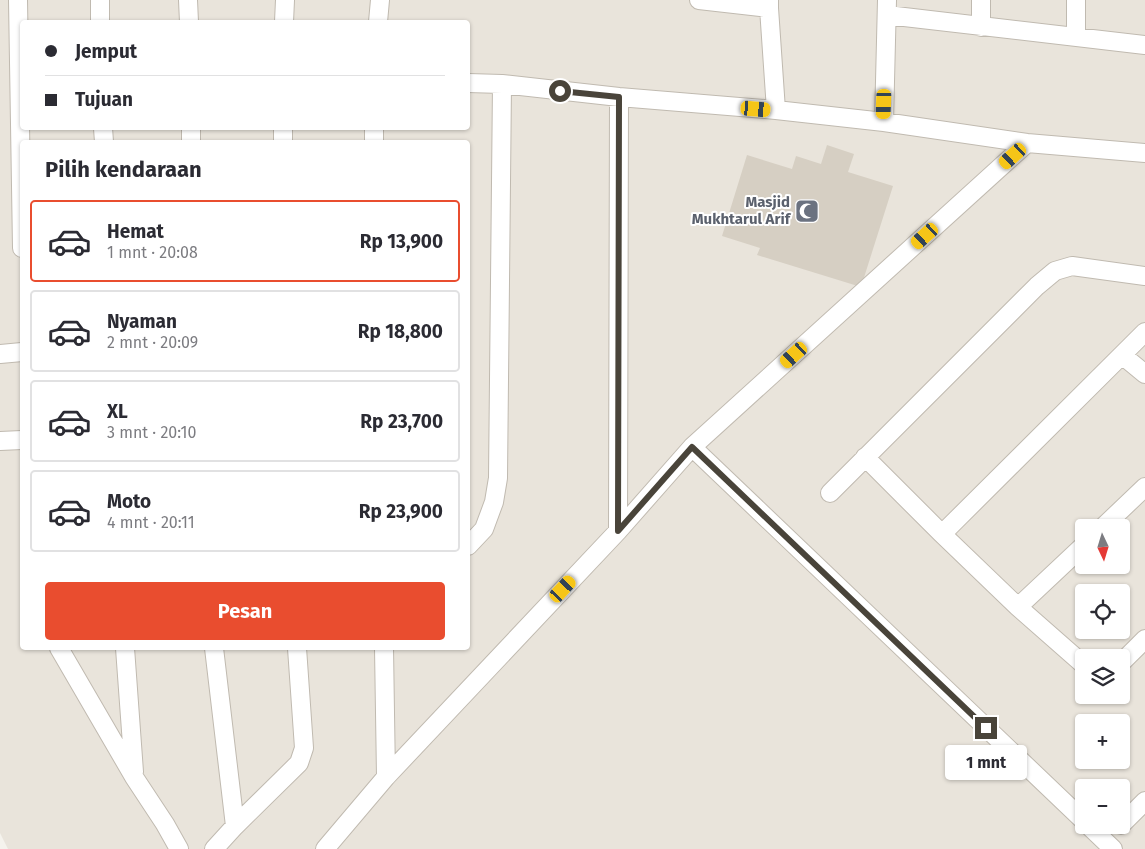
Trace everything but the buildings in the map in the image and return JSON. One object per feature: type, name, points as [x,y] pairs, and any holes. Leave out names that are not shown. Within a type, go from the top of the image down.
[{"type":"street","points":[[18,0],[20,66]]},
{"type":"street","points":[[100,0],[100,20]]},
{"type":"street","points":[[188,0],[189,20]]},
{"type":"street","points":[[284,20],[285,0]]},
{"type":"street","points":[[378,20],[380,0]]},
{"type":"street","points":[[699,0],[769,4],[776,110]]},
{"type":"street","points":[[981,0],[981,26]]},
{"type":"street","points":[[1076,0],[1076,36]]},
{"type":"street","points":[[884,122],[887,8],[981,26],[1145,45]]},
{"type":"street","points":[[470,83],[502,84],[619,97],[776,110],[884,122],[1027,143],[1145,153]]},
{"type":"street","points":[[470,544],[484,529],[494,502],[498,478],[502,84]]},
{"type":"street","points":[[618,531],[619,97]]},
{"type":"street","points":[[325,849],[386,777],[618,531],[692,447],[1027,143]]},
{"type":"street","points":[[830,493],[1037,286],[1055,271],[1072,266],[1145,276]]},
{"type":"street","points":[[942,534],[1145,332]]},
{"type":"street","points":[[0,354],[20,352]]},
{"type":"street","points":[[1122,355],[1145,374]]},
{"type":"street","points":[[0,441],[20,440]]},
{"type":"street","points":[[692,447],[1075,812]]},
{"type":"street","points":[[865,457],[1018,607],[1075,657]]},
{"type":"street","points":[[1111,519],[1145,487]]},
{"type":"street","points":[[1018,607],[1075,553]]},
{"type":"street","points":[[1130,654],[1145,639]]},
{"type":"street","points":[[60,650],[134,777],[179,849]]},
{"type":"street","points":[[125,650],[134,777]]},
{"type":"street","points":[[214,650],[235,826]]},
{"type":"street","points":[[214,849],[299,763],[304,748],[297,650]]},
{"type":"street","points":[[384,650],[386,777]]},
{"type":"street","points":[[1130,816],[1145,801]]},
{"type":"street","points":[[1095,834],[1105,846],[1114,834]]},
{"type":"shaded area","points":[[0,0],[1145,0],[1145,849],[8,849],[0,833]]},
{"type":"place","name":"Masjid Mukhtarul Arif","points":[[807,211]]},
{"type":"route","points":[[560,91],[619,97],[618,531],[692,447],[986,728]]}]
